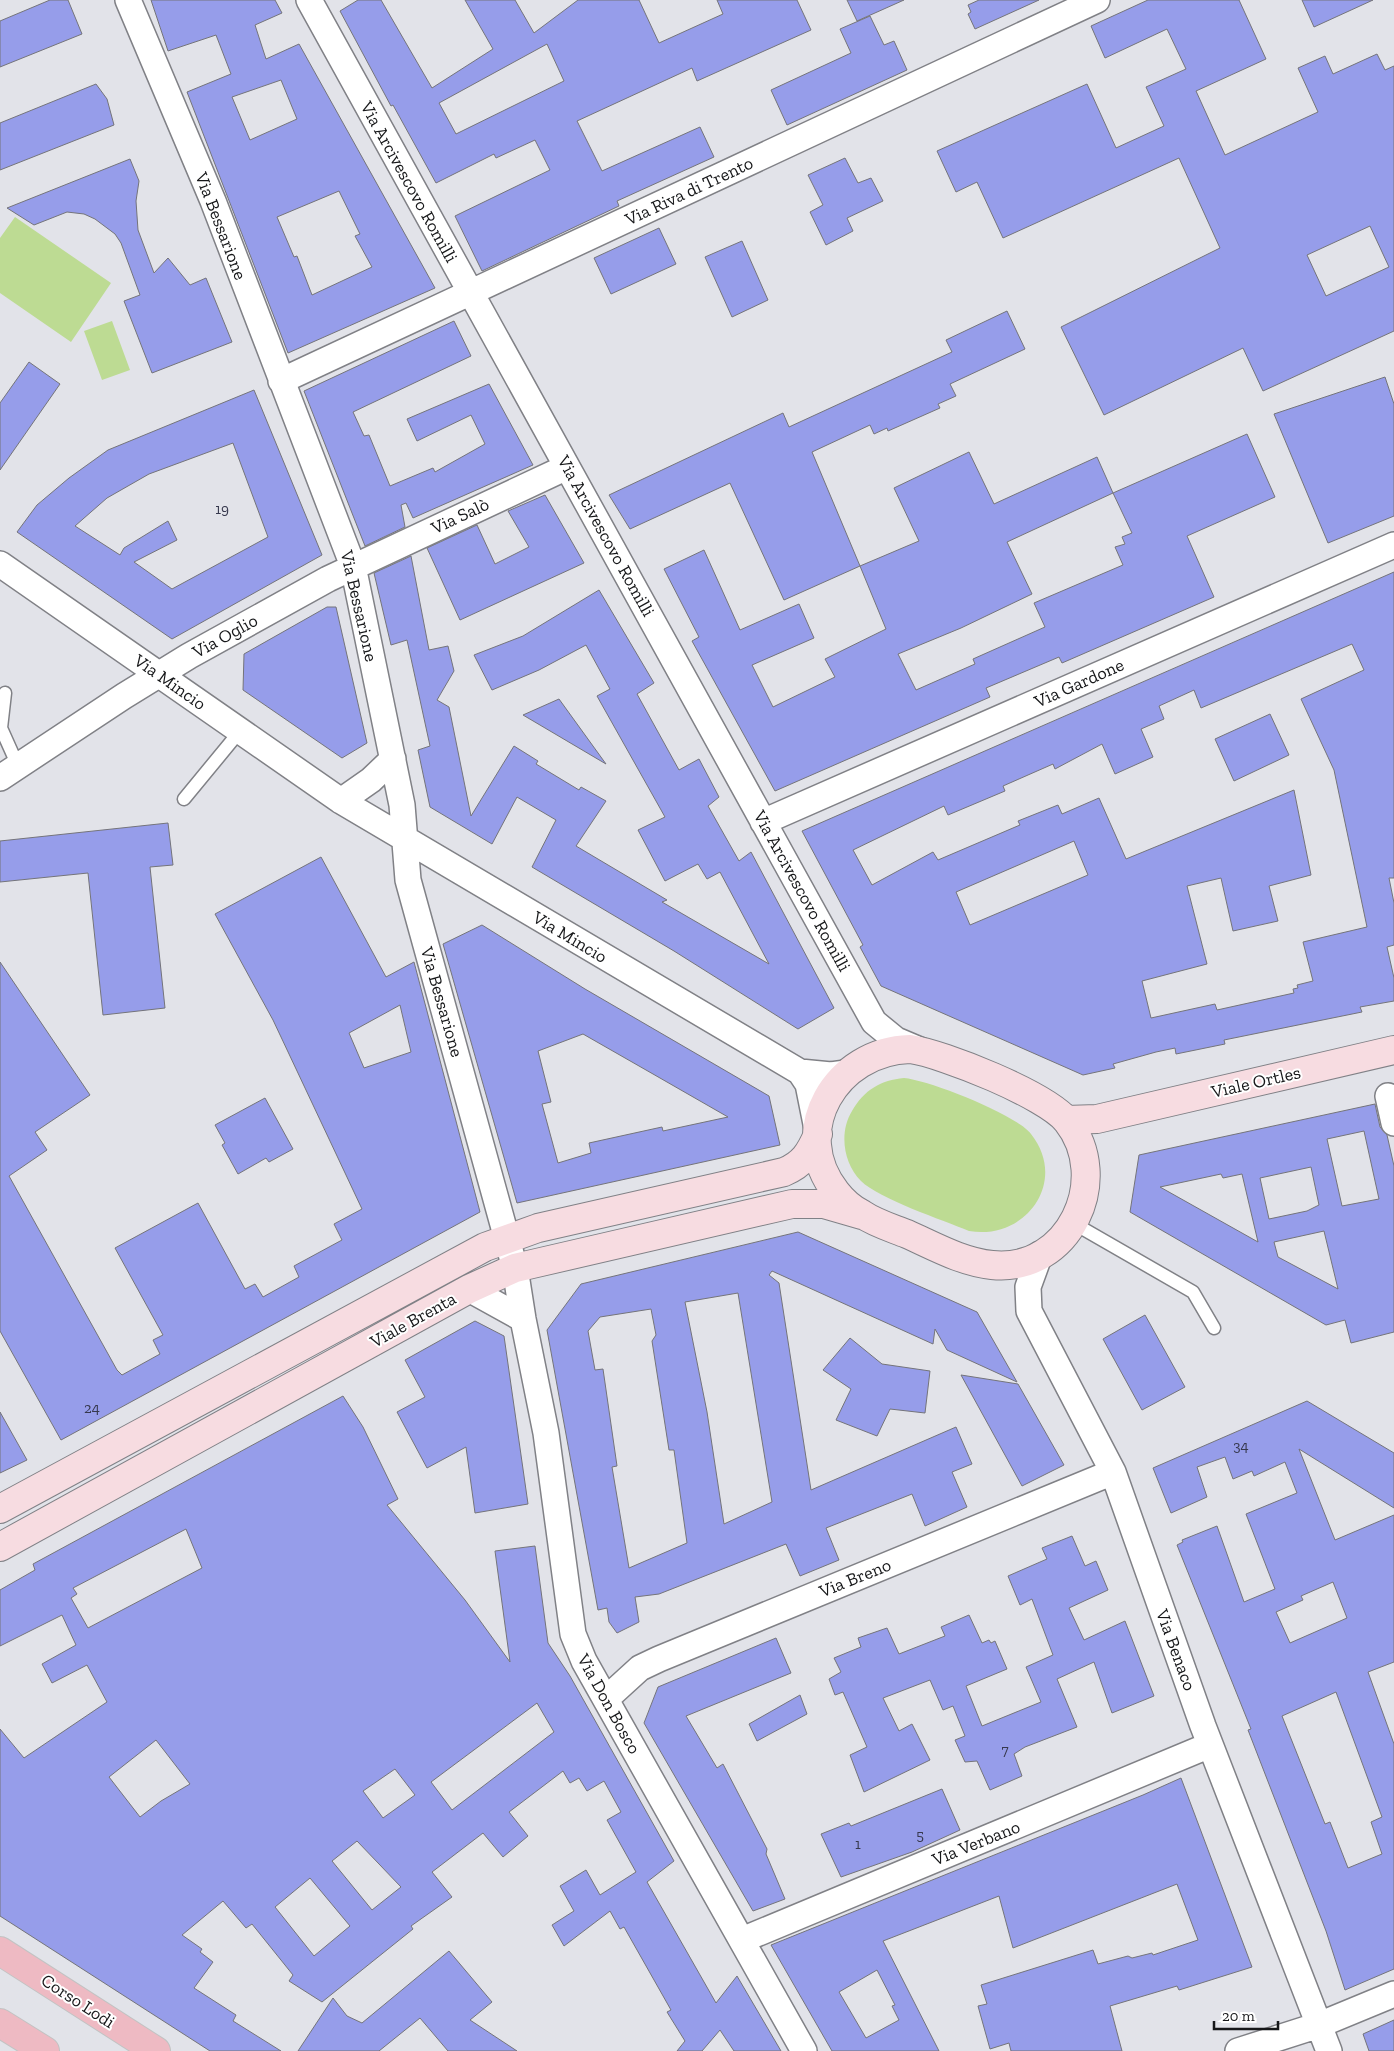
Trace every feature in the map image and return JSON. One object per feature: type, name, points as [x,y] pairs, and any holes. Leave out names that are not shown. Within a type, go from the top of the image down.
[{"type":"main road","name":"Corso Lodi","points":[[0,1951],[156,2051]]},
{"type":"main road","points":[[0,2023],[45,2051]]},
{"type":"street","name":"Via Bessarione","points":[[128,0],[213,201],[353,566],[402,805],[408,880],[508,1237]]},
{"type":"street","name":"Via Arcivescovo Romilli","points":[[309,0],[874,1022],[902,1044],[924,1051]]},
{"type":"street","name":"Via Riva di Trento","points":[[281,381],[1097,0]]},
{"type":"street","name":"Via Salò","points":[[353,566],[567,467]]},
{"type":"street","name":"Via Gardone","points":[[763,822],[1394,545]]},
{"type":"street","name":"Via Mincio","points":[[0,564],[340,801],[800,1072],[831,1075],[846,1073]]},
{"type":"street","name":"Via Oglio","points":[[9,772],[160,675],[353,566]]},
{"type":"street","points":[[340,801],[371,780],[393,759]]},
{"type":"street","points":[[800,1072],[808,1084],[818,1134],[820,1161],[829,1181],[845,1202],[862,1215],[976,1262],[998,1265],[1012,1264],[1040,1254],[1057,1243],[1073,1223],[1085,1194],[1084,1158],[1077,1138],[1066,1120],[1050,1105],[1031,1094],[924,1051],[902,1050],[880,1054],[846,1073],[834,1086],[823,1106],[818,1134]]},
{"type":"street","name":"Viale Ortles","points":[[1066,1120],[1097,1119],[1394,1050]]},
{"type":"street","points":[[1388,1096],[1394,1123]]},
{"type":"street","name":"Viale Ortles","points":[[1084,1158],[1088,1144],[1096,1131],[1118,1114]]},
{"type":"street","name":"Viale Brenta","points":[[0,1509],[476,1251],[508,1237],[548,1226],[784,1172],[798,1166],[805,1159],[818,1134]]},
{"type":"street","name":"Viale Brenta","points":[[0,1547],[469,1289],[515,1268],[792,1204],[824,1204],[862,1215]]},
{"type":"street","name":"Via Don Bosco","points":[[508,1237],[546,1433],[572,1628],[584,1661],[804,2051]]},
{"type":"street","name":"Via Benaco","points":[[1040,1254],[1028,1287],[1030,1311],[1113,1472],[1210,1745],[1329,2051]]},
{"type":"street","points":[[469,1289],[523,1319]]},
{"type":"street","name":"Via Breno","points":[[606,1700],[640,1668],[659,1659],[1113,1472]]},
{"type":"street","name":"Via Verbano","points":[[742,1940],[1210,1745]]},
{"type":"street","points":[[1238,2051],[1319,2025],[1394,1994]]},
{"type":"lane","points":[[5,693],[1,728],[9,772]]},
{"type":"lane","points":[[184,799],[240,731]]},
{"type":"lane","points":[[1073,1223],[1193,1292],[1214,1328]]},
{"type":"green space","points":[[15,217],[111,283],[71,342],[0,293],[0,238]]},
{"type":"green space","points":[[112,321],[130,370],[102,380],[84,331]]},
{"type":"green space","points":[[904,1078],[932,1085],[991,1108],[1023,1126],[1031,1134],[1042,1152],[1045,1171],[1043,1188],[1035,1204],[1023,1217],[1008,1227],[989,1232],[969,1231],[882,1195],[861,1181],[855,1174],[847,1156],[844,1138],[845,1128],[852,1111],[862,1097],[874,1087],[888,1081]]},
{"type":"building","points":[[50,0],[68,0],[82,34],[0,67],[0,21]]},
{"type":"building","points":[[151,0],[275,0],[282,13],[255,25],[266,59],[299,44],[435,288],[288,353],[187,92],[231,74],[216,35],[168,51]],"holes":[[[281,80],[297,119],[250,140],[232,97]],[[339,191],[360,234],[355,236],[372,267],[312,295],[297,256],[294,257],[277,217]]]},
{"type":"building","points":[[358,0],[381,0],[432,88],[493,49],[465,0],[515,0],[534,33],[578,0],[639,0],[659,43],[723,14],[717,0],[797,0],[811,30],[697,81],[692,68],[577,121],[602,171],[700,127],[714,157],[617,201],[619,206],[482,271],[455,216],[550,170],[535,140],[496,158],[494,154],[436,183],[393,105],[391,106],[340,11]],"holes":[[[547,44],[564,81],[456,134],[439,103]]]},
{"type":"building","points":[[847,0],[904,0],[857,21]]},
{"type":"building","points":[[979,0],[1039,0],[975,29],[968,14],[971,12],[968,5]]},
{"type":"building","points":[[1148,0],[1239,0],[1266,59],[1196,91],[1225,155],[1318,112],[1298,68],[1325,56],[1333,74],[1377,54],[1385,70],[1394,66],[1394,331],[1263,391],[1243,348],[1104,415],[1061,327],[1220,248],[1179,158],[1003,238],[977,182],[956,192],[937,151],[1087,84],[1116,148],[1164,126],[1146,87],[1186,69],[1167,29],[1105,58],[1091,26]],"holes":[[[1370,226],[1389,267],[1326,296],[1307,255]]]},
{"type":"building","points":[[1302,0],[1373,0],[1314,27]]},
{"type":"building","points":[[870,16],[884,45],[894,41],[907,70],[787,125],[771,90],[851,53],[840,29]]},
{"type":"building","points":[[96,84],[107,99],[114,125],[0,170],[0,123]]},
{"type":"building","points":[[845,158],[858,183],[871,178],[883,201],[847,218],[853,231],[826,245],[810,212],[823,205],[808,175]]},
{"type":"building","points":[[130,159],[139,181],[136,201],[138,230],[154,273],[168,258],[190,285],[206,278],[232,342],[152,373],[124,301],[140,295],[121,243],[115,234],[95,219],[84,214],[67,212],[34,225],[7,208]]},
{"type":"building","points":[[659,228],[676,264],[611,294],[594,258]]},
{"type":"building","points":[[742,241],[768,300],[732,317],[705,257]]},
{"type":"building","points":[[1007,311],[1025,349],[950,384],[956,396],[938,404],[940,408],[888,431],[887,428],[874,434],[870,425],[812,452],[860,566],[784,600],[730,483],[630,529],[609,495],[783,413],[789,427],[952,352],[946,340]]},
{"type":"building","points":[[454,321],[471,356],[353,412],[364,436],[369,435],[390,486],[433,468],[435,472],[485,444],[471,415],[417,441],[407,419],[489,384],[533,465],[413,518],[406,503],[401,505],[405,527],[365,546],[304,391]]},
{"type":"building","points":[[29,362],[60,384],[0,470],[0,403]]},
{"type":"building","points":[[1385,377],[1394,404],[1394,516],[1328,543],[1274,414]]},
{"type":"building","points":[[254,390],[322,555],[172,639],[17,532],[37,505],[69,478],[108,450]],"holes":[[[233,443],[268,537],[172,589],[134,562],[177,540],[168,521],[124,548],[120,555],[75,526],[107,498],[149,474]]]},
{"type":"building","points":[[1247,434],[1275,497],[1187,536],[1214,597],[1062,663],[1059,657],[986,688],[990,697],[775,791],[692,641],[699,637],[664,569],[704,550],[740,630],[799,604],[814,638],[752,665],[773,707],[835,677],[825,659],[886,629],[860,566],[919,541],[894,488],[969,452],[994,504],[1097,457],[1113,493]],"holes":[[[1113,493],[1132,533],[1122,537],[1125,544],[1115,547],[1123,565],[1034,603],[1045,627],[973,659],[975,664],[916,690],[898,654],[961,628],[1032,594],[1007,542]]]},
{"type":"building","points":[[545,495],[584,563],[460,620],[427,548],[477,525],[495,564],[529,547],[508,511]]},
{"type":"building","points":[[411,556],[429,650],[448,646],[454,671],[437,700],[449,707],[471,816],[514,746],[538,761],[536,764],[579,790],[581,787],[606,801],[576,846],[667,900],[662,902],[769,964],[720,872],[707,879],[698,864],[665,881],[638,830],[665,817],[597,696],[610,689],[586,645],[539,670],[492,690],[474,655],[523,636],[599,590],[654,683],[637,694],[679,770],[699,759],[719,797],[708,806],[739,861],[751,852],[834,1008],[798,1029],[674,951],[532,867],[556,820],[517,797],[492,844],[430,807],[418,750],[430,746],[407,640],[391,645],[374,573]]},
{"type":"building","points":[[1394,572],[1394,878],[1389,878],[1394,903],[1394,945],[1387,947],[1394,978],[1394,1001],[1360,1007],[1362,1012],[1224,1040],[1225,1044],[1176,1054],[1175,1048],[1156,1052],[1113,1064],[1115,1068],[1083,1075],[881,986],[860,947],[863,945],[802,831]],"holes":[[[1352,644],[1364,670],[1301,699],[1334,770],[1367,927],[1303,942],[1313,981],[1297,985],[1298,988],[1293,989],[1294,993],[1217,1010],[1215,1004],[1151,1018],[1142,981],[1207,964],[1187,886],[1221,878],[1233,931],[1278,921],[1269,886],[1311,875],[1294,790],[1126,859],[1099,798],[1062,814],[1058,805],[1018,821],[1020,825],[938,860],[933,852],[872,885],[853,850],[944,806],[948,815],[1005,791],[1003,786],[1053,764],[1055,769],[1102,744],[1115,774],[1153,757],[1141,729],[1164,719],[1159,706],[1194,690],[1201,708]],[[1074,841],[1088,875],[970,925],[956,892]]]},
{"type":"building","points":[[327,607],[336,607],[367,743],[342,758],[243,690],[244,654]]},
{"type":"building","points":[[559,699],[606,764],[523,715]]},
{"type":"building","points":[[1270,714],[1289,755],[1234,781],[1215,739]]},
{"type":"building","points":[[168,823],[173,865],[150,867],[165,1008],[103,1015],[88,873],[0,882],[0,841]]},
{"type":"building","points":[[321,857],[386,977],[414,962],[480,1212],[61,1440],[0,1331],[0,962],[90,1095],[35,1132],[47,1150],[9,1176],[117,1370],[122,1375],[160,1354],[153,1340],[163,1335],[115,1248],[198,1203],[245,1289],[255,1284],[263,1297],[299,1277],[294,1266],[342,1240],[334,1224],[362,1209],[273,1020],[215,914]],"holes":[[[400,1005],[411,1052],[364,1068],[349,1033]]]},
{"type":"building","points":[[482,925],[585,989],[769,1096],[780,1145],[517,1203],[443,944]],"holes":[[[583,1034],[728,1117],[663,1131],[662,1127],[589,1143],[591,1153],[558,1163],[542,1104],[551,1102],[538,1051]]]},
{"type":"building","points":[[265,1098],[293,1149],[269,1162],[266,1158],[238,1174],[222,1145],[225,1143],[215,1125]]},
{"type":"building","points":[[1375,1104],[1380,1127],[1387,1135],[1394,1166],[1394,1332],[1351,1343],[1345,1320],[1326,1325],[1130,1212],[1139,1155]],"holes":[[[1364,1131],[1379,1199],[1342,1206],[1327,1139]],[[1311,1167],[1319,1205],[1307,1211],[1269,1219],[1260,1178]],[[1221,1174],[1223,1178],[1242,1174],[1258,1242],[1160,1187]],[[1324,1231],[1338,1289],[1278,1257],[1274,1242]]]},
{"type":"building","points":[[798,1232],[977,1312],[1017,1382],[947,1350],[935,1329],[933,1344],[772,1271],[769,1275],[779,1283],[811,1490],[956,1427],[972,1464],[952,1472],[967,1507],[925,1526],[912,1494],[826,1528],[839,1560],[800,1576],[786,1544],[659,1594],[635,1597],[639,1622],[617,1633],[609,1622],[607,1608],[598,1610],[547,1330],[581,1284]],"holes":[[[738,1293],[772,1502],[724,1524],[707,1412],[685,1302]],[[651,1309],[656,1335],[652,1341],[669,1450],[674,1450],[687,1543],[629,1568],[612,1467],[617,1466],[603,1369],[595,1370],[588,1331],[600,1317]]]},
{"type":"building","points":[[1145,1315],[1185,1387],[1142,1410],[1103,1339]]},
{"type":"building","points":[[475,1321],[504,1336],[528,1504],[475,1513],[466,1447],[427,1468],[397,1412],[425,1397],[405,1360]]},
{"type":"building","points":[[850,1338],[882,1364],[930,1371],[925,1413],[890,1409],[877,1436],[836,1420],[851,1389],[823,1370]]},
{"type":"building","points":[[961,1375],[1018,1384],[1064,1465],[1022,1486]]},
{"type":"building","points":[[343,1396],[363,1427],[398,1499],[387,1505],[465,1600],[510,1662],[495,1551],[535,1546],[548,1643],[570,1676],[674,1861],[647,1882],[716,2003],[737,1976],[781,2051],[734,2051],[720,2030],[702,2051],[677,2051],[685,2041],[667,2012],[671,2010],[624,1927],[620,1929],[610,1911],[564,1946],[552,1925],[574,1911],[560,1886],[586,1870],[600,1895],[636,1872],[607,1820],[621,1812],[604,1781],[587,1791],[579,1778],[570,1783],[563,1771],[509,1812],[528,1836],[503,1857],[483,1833],[432,1872],[452,1897],[411,1926],[413,1929],[322,2002],[289,1981],[293,1975],[252,1924],[246,1928],[223,1901],[182,1935],[202,1949],[200,1952],[213,1962],[194,1988],[236,2015],[233,2021],[281,2051],[210,2051],[0,1916],[0,1729],[24,1758],[107,1702],[87,1665],[52,1683],[42,1664],[76,1645],[62,1615],[0,1646],[0,1590],[35,1570],[33,1564]],"holes":[[[186,1529],[202,1568],[88,1628],[71,1598],[77,1594],[73,1588]],[[537,1703],[554,1732],[452,1810],[431,1782]],[[156,1740],[190,1784],[161,1801],[140,1817],[109,1777]],[[395,1769],[415,1795],[383,1818],[363,1791]],[[357,1841],[401,1887],[372,1910],[332,1861]],[[310,1878],[350,1926],[314,1956],[275,1907]]]},
{"type":"building","points":[[1307,1401],[1394,1453],[1394,1508],[1299,1449],[1335,1540],[1394,1515],[1394,1662],[1368,1672],[1394,1744],[1394,1969],[1345,1990],[1326,1931],[1248,1730],[1251,1729],[1177,1545],[1183,1542],[1182,1540],[1217,1526],[1244,1602],[1275,1589],[1246,1514],[1297,1493],[1285,1462],[1254,1476],[1252,1471],[1233,1479],[1225,1457],[1197,1467],[1207,1497],[1171,1513],[1153,1468]],"holes":[[[1333,1582],[1347,1618],[1290,1643],[1276,1612],[1303,1600],[1301,1596]],[[1336,1692],[1382,1817],[1371,1822],[1382,1854],[1348,1868],[1330,1822],[1325,1824],[1282,1716]]]},
{"type":"building","points":[[0,1412],[27,1460],[0,1473]]},
{"type":"building","points":[[1072,1536],[1085,1566],[1096,1561],[1108,1590],[1069,1608],[1084,1640],[1125,1621],[1154,1696],[1112,1713],[1094,1662],[1057,1679],[1077,1727],[1025,1747],[1014,1754],[1022,1776],[990,1790],[977,1761],[965,1762],[955,1740],[965,1736],[953,1706],[943,1710],[930,1680],[883,1698],[899,1731],[912,1724],[930,1760],[864,1792],[850,1755],[867,1747],[843,1692],[835,1695],[829,1679],[841,1672],[834,1658],[861,1647],[858,1638],[887,1628],[899,1654],[945,1636],[941,1627],[969,1615],[982,1643],[989,1640],[991,1643],[995,1641],[1007,1669],[966,1686],[982,1726],[1041,1702],[1026,1667],[1053,1655],[1032,1599],[1020,1605],[1008,1576],[1047,1559],[1042,1548]]},
{"type":"building","points":[[776,1638],[791,1673],[686,1716],[717,1768],[723,1764],[767,1849],[766,1854],[785,1899],[753,1911],[644,1723],[658,1687]]},
{"type":"building","points":[[800,1695],[807,1714],[757,1741],[749,1724]]},
{"type":"building","points":[[1181,1778],[1252,1967],[1179,1990],[1177,1986],[1110,2006],[1122,2051],[1011,2051],[1009,2043],[990,2049],[978,2006],[987,2004],[981,1985],[1093,1950],[1098,1964],[1128,1956],[1132,1958],[1152,1953],[1153,1955],[1198,1940],[1177,1884],[1013,1948],[999,1896],[883,1941],[939,2051],[832,2051],[771,1945]],"holes":[[[877,1970],[895,2005],[892,2006],[899,2020],[866,2038],[839,1992]]]},
{"type":"building","points":[[942,1789],[960,1830],[912,1852],[841,1877],[821,1834],[849,1823],[851,1826]]},
{"type":"building","points":[[449,1951],[492,2002],[470,2020],[517,2051],[448,2051],[420,2018],[379,2051],[298,2051],[333,1998],[347,2016],[362,2023]]},
{"type":"building","points":[[1394,2020],[1394,2051],[1369,2051],[1363,2034]]}]
